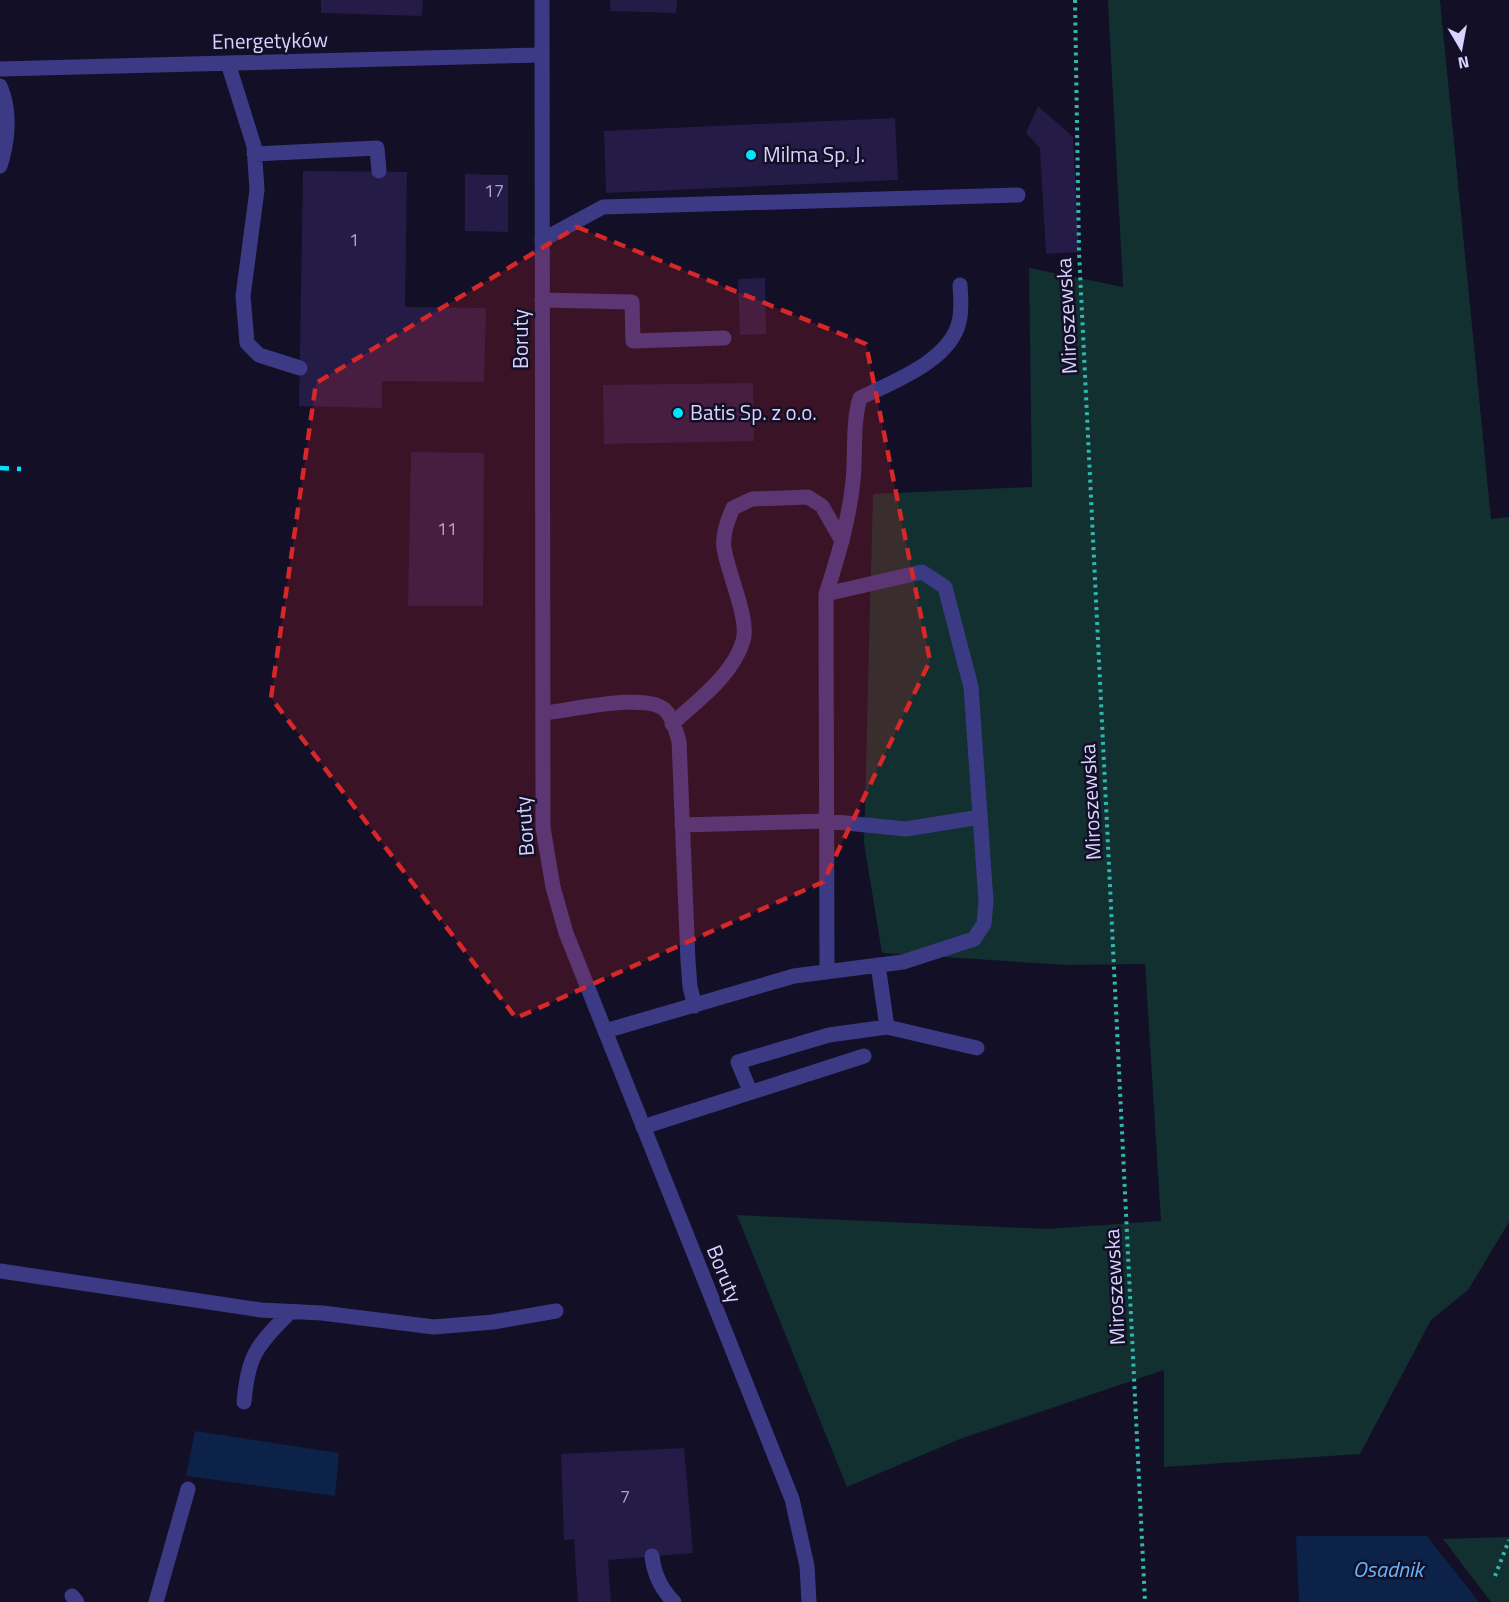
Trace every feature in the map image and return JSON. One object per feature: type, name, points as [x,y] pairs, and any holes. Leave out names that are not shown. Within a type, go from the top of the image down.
[{"type":"street","name":"Boruty","points":[[542,0],[543,828],[553,887],[566,933],[792,1499],[807,1566],[809,1602]]},
{"type":"street","name":"Energetyków","points":[[0,69],[541,55]]},
{"type":"street","points":[[228,63],[254,146],[257,190],[243,296],[247,343],[259,355],[300,368]]},
{"type":"street","points":[[0,86],[7,115],[6,145],[0,166]]},
{"type":"street","points":[[254,154],[377,148],[379,171]]},
{"type":"street","points":[[542,240],[603,207],[1018,195]]},
{"type":"street","points":[[827,972],[826,594],[842,541],[853,481],[855,414],[860,398],[933,359],[946,347],[959,325],[960,285]]},
{"type":"street","points":[[542,300],[632,302],[633,341],[724,338]]},
{"type":"street","points":[[672,724],[722,677],[737,655],[744,639],[741,613],[723,546],[725,528],[733,508],[752,499],[808,497],[822,506],[842,541]]},
{"type":"street","points":[[605,1031],[794,976],[903,962],[975,939],[984,924],[986,901],[970,687],[945,587],[922,572],[826,594]]},
{"type":"street","points":[[543,713],[629,701],[651,702],[666,711],[679,741],[688,962],[690,987],[695,1006]]},
{"type":"street","points":[[682,825],[826,821],[906,829],[980,817]]},
{"type":"street","points":[[878,965],[887,1027]]},
{"type":"street","points":[[750,1091],[738,1062],[829,1035],[887,1027],[977,1048]]},
{"type":"street","points":[[643,1127],[864,1056]]},
{"type":"street","points":[[0,1271],[261,1310],[322,1313],[434,1327],[493,1322],[556,1311]]},
{"type":"street","points":[[244,1402],[246,1377],[251,1359],[262,1340],[290,1312]]},
{"type":"street","points":[[156,1602],[188,1489]]},
{"type":"street","points":[[652,1556],[653,1571],[665,1594],[674,1602]]},
{"type":"path","name":"Miroszewska","points":[[1075,0],[1079,252],[1145,1602]]},
{"type":"path","points":[[1495,1576],[1509,1540]]},
{"type":"highlighted area","points":[[577,227],[866,344],[930,661],[823,882],[516,1018],[271,698],[316,383]]},
{"type":"green space","points":[[1108,0],[1440,0],[1491,519],[1509,517],[1509,1222],[1468,1290],[1431,1320],[1360,1454],[1164,1467],[1164,1370],[960,1439],[847,1487],[737,1215],[1047,1229],[1161,1221],[1145,964],[1066,965],[882,953],[864,843],[873,494],[1032,487],[1029,268],[1123,287]]},
{"type":"green space","points":[[1509,1537],[1509,1602],[1491,1602],[1443,1539]]},
{"type":"water","points":[[195,1431],[339,1453],[335,1496],[186,1476]]},
{"type":"water","name":"Osadnik","points":[[1296,1536],[1427,1536],[1479,1602],[1299,1602]]},
{"type":"building","points":[[321,0],[423,0],[422,16],[321,13]]},
{"type":"building","points":[[610,0],[677,0],[676,13],[610,11]]},
{"type":"building","points":[[1038,106],[1073,137],[1079,252],[1046,254],[1040,148],[1026,133]]},
{"type":"building","name":"Milma Sp. J.","points":[[895,118],[898,180],[606,193],[604,131]]},
{"type":"building","points":[[303,171],[407,172],[405,307],[486,308],[484,382],[382,381],[382,408],[299,406]]},
{"type":"building","points":[[465,174],[508,175],[508,232],[465,231]]},
{"type":"building","points":[[765,278],[766,334],[740,335],[738,279]]},
{"type":"building","name":"Batis Sp. z o.o.","points":[[753,383],[754,441],[604,444],[603,385]]},
{"type":"building","points":[[411,452],[484,453],[483,606],[408,606]]},
{"type":"building","points":[[684,1448],[693,1553],[608,1560],[611,1602],[578,1602],[574,1539],[564,1540],[561,1454]]},
{"type":"railway","points":[[0,468],[21,469]]},
{"type":"place","name":"Milma Sp. J.","points":[[751,155]]},
{"type":"place","name":"Batis Sp. z o.o.","points":[[678,413]]}]
